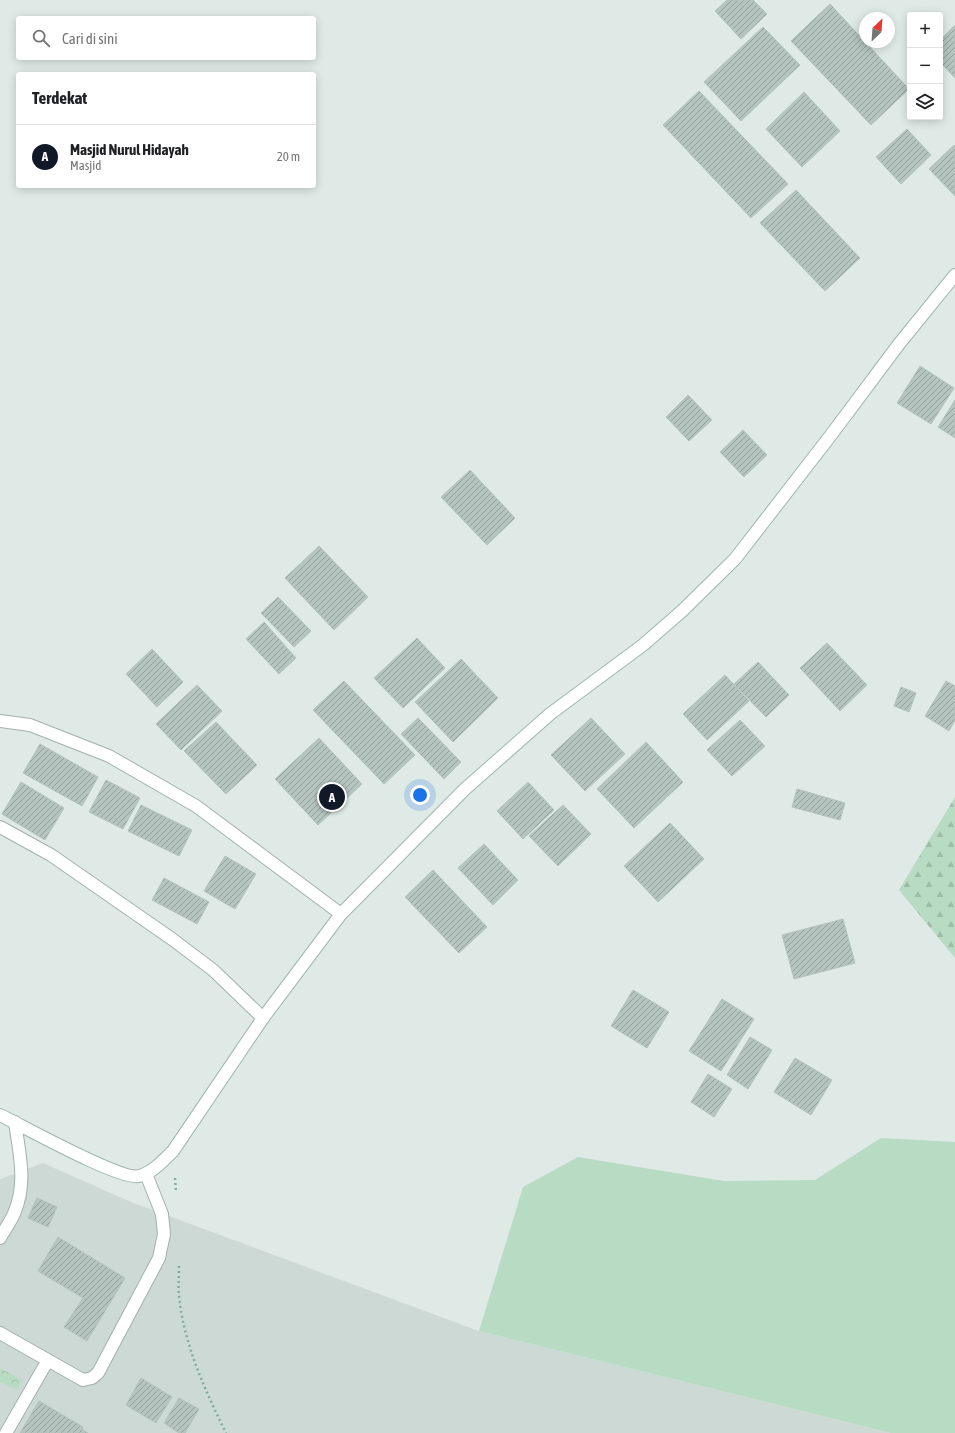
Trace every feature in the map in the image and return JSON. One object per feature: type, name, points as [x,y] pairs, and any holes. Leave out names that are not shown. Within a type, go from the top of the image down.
[{"type":"main road","points":[[0,1115],[105,1167],[123,1174],[137,1177],[146,1174],[161,1163],[173,1151],[263,1018],[341,914],[465,789],[550,714],[643,645],[682,611],[735,559],[899,344],[955,275]]},
{"type":"main road","points":[[0,720],[30,725],[109,756],[196,806],[341,914]]},
{"type":"main road","points":[[0,827],[51,855],[172,939],[213,970],[263,1018]]},
{"type":"main road","points":[[0,1238],[15,1212],[22,1191],[20,1153],[15,1122]]},
{"type":"main road","points":[[0,1333],[83,1380],[92,1378],[98,1373],[159,1258],[164,1234],[162,1214],[146,1174]]},
{"type":"main road","points":[[6,1433],[48,1360]]},
{"type":"path","points":[[173,1151],[176,1193]]},
{"type":"path","points":[[179,1260],[179,1295],[183,1323],[202,1384],[226,1433]]},
{"type":"shaded area","points":[[43,1163],[131,1202],[479,1331],[891,1433],[0,1433],[0,1179]]},
{"type":"green space","points":[[955,797],[955,958],[899,890]]},
{"type":"green space","points":[[881,1138],[955,1142],[955,1433],[891,1433],[479,1331],[523,1187],[578,1157],[724,1181],[815,1180]]},
{"type":"green space","points":[[0,1368],[22,1380],[17,1390],[0,1382]]},
{"type":"building","points":[[727,0],[753,0],[767,14],[741,39],[715,11]]},
{"type":"building","points":[[830,4],[859,35],[859,48],[871,48],[907,87],[907,91],[871,125],[791,41]]},
{"type":"building","points":[[955,25],[955,78],[943,65],[943,37]]},
{"type":"building","points":[[763,27],[800,65],[741,121],[704,82]]},
{"type":"building","points":[[699,91],[788,184],[751,218],[663,125]]},
{"type":"building","points":[[804,92],[840,131],[802,167],[766,129]]},
{"type":"building","points":[[907,129],[931,155],[901,184],[876,157]]},
{"type":"building","points":[[954,145],[955,146],[955,196],[929,169]]},
{"type":"building","points":[[796,190],[860,258],[825,291],[760,223]]},
{"type":"building","points":[[920,366],[954,388],[931,424],[897,403]]},
{"type":"building","points":[[688,395],[712,420],[689,441],[666,417]]},
{"type":"building","points":[[955,400],[955,438],[938,427]]},
{"type":"building","points":[[743,430],[767,455],[744,477],[720,452]]},
{"type":"building","points":[[470,470],[515,518],[487,545],[441,497]]},
{"type":"building","points":[[319,546],[368,597],[334,630],[285,578]]},
{"type":"building","points":[[278,597],[311,631],[294,647],[261,613]]},
{"type":"building","points":[[264,622],[296,658],[279,674],[246,639]]},
{"type":"building","points":[[417,638],[445,668],[403,708],[374,678]]},
{"type":"building","points":[[827,643],[867,685],[840,711],[800,668]]},
{"type":"building","points":[[152,649],[183,682],[157,707],[126,674]]},
{"type":"building","points":[[461,659],[498,698],[453,742],[415,702]]},
{"type":"building","points":[[758,662],[789,695],[766,717],[734,684]]},
{"type":"building","points":[[725,675],[749,701],[707,740],[683,714]]},
{"type":"building","points":[[344,681],[415,755],[384,784],[313,710]]},
{"type":"building","points":[[946,681],[955,686],[955,720],[949,731],[925,716]]},
{"type":"building","points":[[197,685],[222,711],[181,750],[156,724]]},
{"type":"building","points":[[901,687],[916,693],[909,712],[894,706]]},
{"type":"building","points":[[418,718],[461,762],[444,779],[401,734]]},
{"type":"building","points":[[591,718],[625,754],[585,791],[551,755]]},
{"type":"building","points":[[740,720],[765,746],[732,776],[707,750]]},
{"type":"building","points":[[216,722],[257,765],[226,794],[184,751]]},
{"type":"building","points":[[319,738],[362,784],[318,825],[275,779]]},
{"type":"building","points":[[646,742],[683,782],[634,828],[597,789]]},
{"type":"building","points":[[40,744],[98,777],[82,806],[23,773]]},
{"type":"building","points":[[106,780],[140,798],[123,829],[89,812]]},
{"type":"building","points":[[21,782],[64,808],[45,840],[2,814]]},
{"type":"building","points":[[528,782],[554,810],[523,839],[497,811]]},
{"type":"building","points":[[797,789],[845,803],[840,820],[792,807]]},
{"type":"building","points":[[141,805],[192,830],[179,856],[128,831]]},
{"type":"building","points":[[563,805],[591,834],[558,866],[529,836]]},
{"type":"building","points":[[670,823],[704,859],[658,902],[624,866]]},
{"type":"building","points":[[484,844],[518,880],[493,905],[458,868]]},
{"type":"building","points":[[225,856],[256,874],[235,909],[204,891]]},
{"type":"building","points":[[433,870],[487,927],[459,953],[405,897]]},
{"type":"building","points":[[164,878],[209,902],[197,924],[152,900]]},
{"type":"building","points":[[843,919],[855,963],[794,979],[782,935]]},
{"type":"building","points":[[633,990],[669,1012],[647,1048],[611,1026]]},
{"type":"building","points":[[722,999],[754,1019],[721,1071],[689,1051]]},
{"type":"building","points":[[750,1037],[772,1050],[748,1089],[727,1075]]},
{"type":"building","points":[[795,1058],[832,1080],[811,1115],[774,1092]]},
{"type":"building","points":[[708,1074],[732,1089],[714,1117],[691,1102]]},
{"type":"building","points":[[37,1198],[57,1207],[48,1227],[28,1218]]},
{"type":"building","points":[[58,1237],[125,1278],[87,1341],[64,1327],[83,1298],[38,1271]]},
{"type":"building","points":[[141,1378],[172,1397],[156,1423],[126,1405]]},
{"type":"building","points":[[179,1398],[199,1409],[185,1433],[179,1433],[164,1423]]},
{"type":"building","points":[[39,1401],[83,1427],[82,1429],[88,1433],[20,1433]]},
{"type":"place","name":"Masjid Nurul Hidayah","points":[[332,797]]}]
